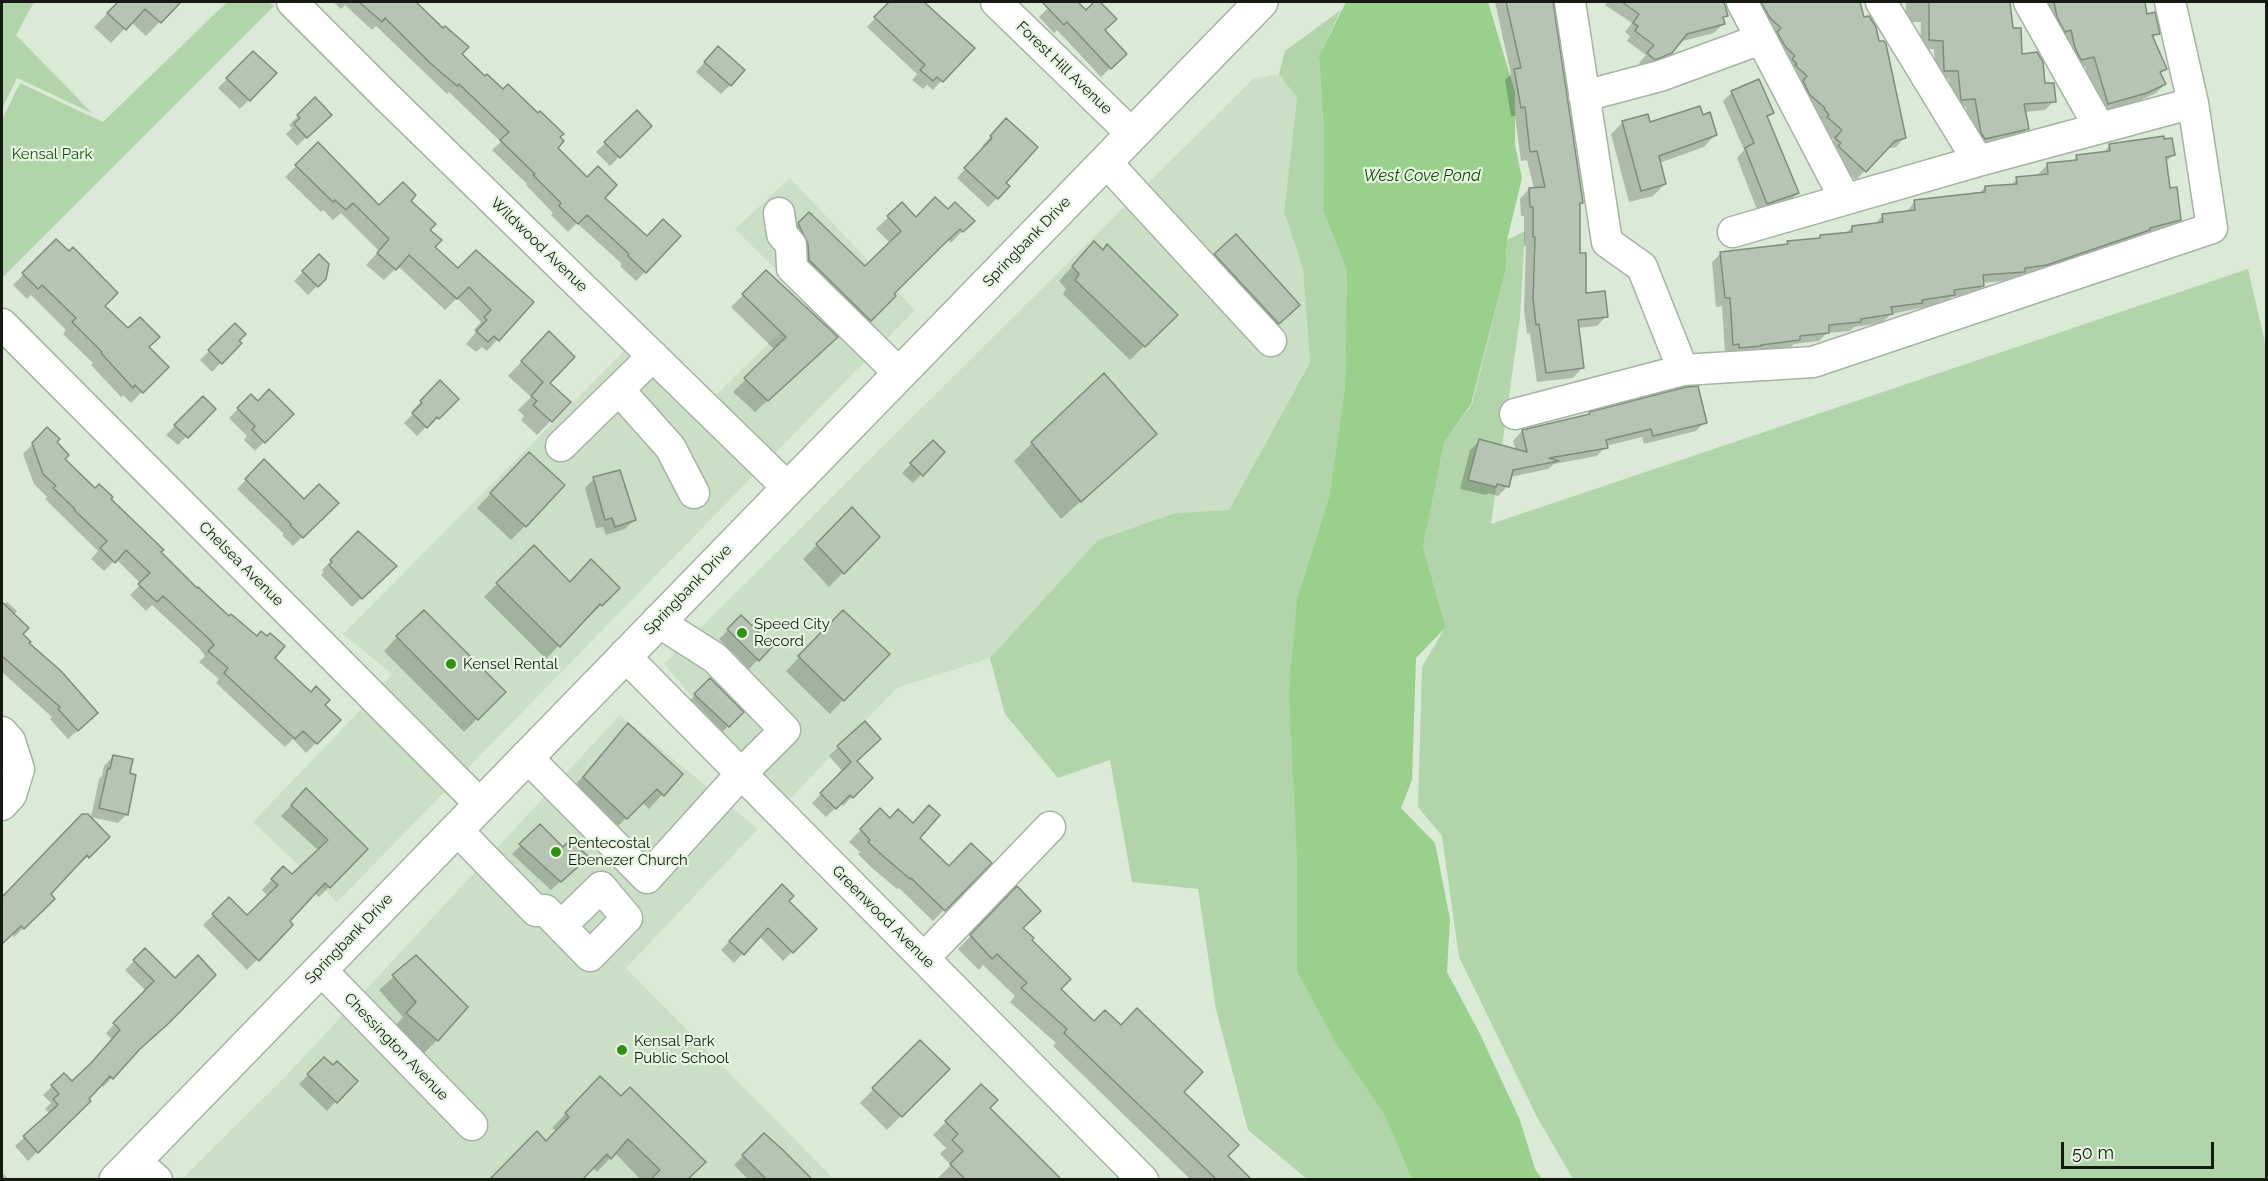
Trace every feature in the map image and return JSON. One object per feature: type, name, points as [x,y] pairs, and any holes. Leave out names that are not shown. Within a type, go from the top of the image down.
[{"type":"main road","name":"Springbank Drive","points":[[136,1173],[320,969],[1261,2]]},
{"type":"street","name":"Wildwood Avenue","points":[[292,2],[787,487]]},
{"type":"street","name":"Forest Hill Avenue","points":[[996,2],[1133,135]]},
{"type":"street","points":[[1570,2],[1607,242],[1642,267],[1683,370]]},
{"type":"street","points":[[1742,2],[1845,199]]},
{"type":"street","points":[[1881,2],[1978,160]]},
{"type":"street","points":[[2030,2],[2099,127]]},
{"type":"street","points":[[1515,414],[1683,370],[1813,362],[2212,228],[2193,103],[2170,2]]},
{"type":"street","points":[[1584,96],[1660,76],[1761,39]]},
{"type":"street","points":[[1733,232],[1978,160],[2193,103]]},
{"type":"street","points":[[1106,162],[1271,341]]},
{"type":"street","points":[[779,213],[782,234],[791,245],[792,268],[899,373]]},
{"type":"street","name":"Chelsea Avenue","points":[[2,324],[480,804]]},
{"type":"street","points":[[561,446],[653,356]]},
{"type":"street","points":[[619,390],[670,447],[694,493]]},
{"type":"street","points":[[526,756],[648,878],[741,774],[785,730],[715,658],[657,621]]},
{"type":"street","name":"Greenwood Avenue","points":[[624,655],[1143,1179]]},
{"type":"street","points":[[2,732],[10,741],[19,769],[11,795],[2,805]]},
{"type":"street","points":[[924,958],[1050,827]]},
{"type":"street","points":[[456,829],[536,911],[545,910],[561,926]]},
{"type":"street","name":"Chessington Avenue","points":[[320,969],[472,1125]]},
{"type":"shaded area","points":[[1279,74],[1297,98],[1284,212],[1303,269],[1310,361],[1229,510],[1175,513],[1098,540],[990,658],[897,688],[784,805],[664,664],[1253,79]]},
{"type":"shaded area","points":[[790,178],[915,310],[337,902],[253,822],[392,674],[343,634],[624,351],[692,415],[719,392],[810,303],[735,229]]},
{"type":"shaded area","points":[[620,715],[758,829],[626,968],[834,1179],[181,1180],[287,1075]]},
{"type":"green space","points":[[2,2],[34,2],[16,35],[92,113],[17,78],[2,109]]},
{"type":"green space","name":"Kensal Park","points":[[227,2],[269,2],[274,6],[2,278],[2,120],[20,83],[103,122]]},
{"type":"green space","points":[[1341,10],[1319,56],[1324,132],[1323,210],[1347,271],[1345,387],[1329,497],[1297,599],[1297,972],[1336,1044],[1384,1114],[1412,1179],[1307,1179],[1248,1130],[1216,1009],[1198,889],[1132,882],[1110,760],[1058,778],[1005,714],[990,658],[1098,540],[1175,513],[1229,510],[1310,362],[1303,269],[1284,212],[1297,98],[1279,74],[1285,51]]},
{"type":"green space","points":[[1525,231],[1520,318],[1491,524],[2248,269],[2266,347],[2266,1179],[1573,1179],[1536,1115],[1459,957],[1442,836],[1418,807],[1422,667],[1446,626],[1423,547],[1444,443],[1472,404],[1506,269],[1507,240]]},
{"type":"water","name":"West Cove Pond","points":[[1346,2],[1488,2],[1515,92],[1515,145],[1522,178],[1507,240],[1506,269],[1471,404],[1444,443],[1423,547],[1446,627],[1416,658],[1412,780],[1401,808],[1435,843],[1450,919],[1447,972],[1480,1034],[1520,1120],[1535,1169],[1542,1179],[1412,1179],[1384,1114],[1336,1044],[1297,972],[1297,857],[1289,692],[1297,599],[1329,497],[1345,387],[1347,271],[1323,210],[1324,132],[1319,56]]},
{"type":"building","points":[[118,2],[181,2],[161,23],[145,9],[126,30],[107,13]]},
{"type":"building","points":[[359,2],[416,2],[443,28],[445,26],[469,47],[462,54],[485,76],[487,74],[503,89],[508,84],[564,134],[560,137],[564,141],[558,148],[587,177],[598,166],[617,185],[605,198],[647,236],[663,219],[681,236],[646,273],[587,215],[578,224],[559,206],[561,203],[533,175],[535,174],[500,140],[509,132],[459,84],[457,86],[430,63],[385,18],[382,22]]},
{"type":"building","points":[[889,2],[924,2],[975,48],[943,82],[937,77],[933,81],[920,70],[925,65],[874,17]]},
{"type":"building","points":[[1042,2],[1078,2],[1086,10],[1094,2],[1100,2],[1117,19],[1105,30],[1127,54],[1111,69],[1067,22],[1064,25]]},
{"type":"building","points":[[1506,2],[1553,2],[1583,203],[1580,203],[1580,253],[1586,253],[1586,293],[1605,291],[1608,317],[1578,320],[1584,368],[1546,373],[1533,299],[1535,237],[1533,237],[1533,207],[1530,207],[1529,188],[1545,187],[1537,151],[1530,152],[1525,107],[1521,108],[1514,69],[1521,68]]},
{"type":"building","points":[[1622,2],[1724,2],[1728,16],[1723,17],[1725,24],[1687,34],[1672,53],[1655,60],[1647,53],[1654,45],[1635,31],[1638,26],[1633,23],[1639,14]]},
{"type":"building","points":[[1761,2],[1860,2],[1864,17],[1869,16],[1876,27],[1879,41],[1884,41],[1886,44],[1906,138],[1895,141],[1866,172],[1838,146],[1841,143],[1835,138],[1842,130],[1827,117],[1829,115],[1825,108],[1810,95],[1803,81],[1807,76],[1795,65],[1797,64],[1792,59],[1795,56],[1785,46],[1777,32],[1781,28],[1770,18]]},
{"type":"building","points":[[1929,2],[2010,2],[2013,28],[2021,28],[2022,54],[2037,52],[2043,62],[2045,83],[2054,83],[2056,102],[2024,104],[2029,129],[1985,139],[1981,133],[1975,99],[1961,100],[1958,71],[1944,71],[1943,41],[1929,40]]},
{"type":"building","points":[[2054,2],[2145,2],[2147,14],[2155,12],[2160,34],[2152,35],[2167,69],[2160,72],[2166,84],[2147,93],[2108,104],[2094,57],[2081,60],[2075,48],[2071,30],[2065,32],[2057,17]]},
{"type":"building","points":[[718,46],[745,70],[731,86],[704,62]]},
{"type":"building","points":[[253,51],[277,73],[250,101],[226,78]]},
{"type":"building","points":[[1759,79],[1774,113],[1767,116],[1799,193],[1767,204],[1745,148],[1754,143],[1731,91]]},
{"type":"building","points":[[315,97],[332,115],[307,138],[294,124],[300,118],[297,115]]},
{"type":"building","points":[[1700,106],[1703,115],[1710,112],[1717,135],[1659,156],[1666,184],[1641,191],[1622,121],[1648,114],[1650,122]]},
{"type":"building","points":[[637,110],[652,126],[620,158],[604,142]]},
{"type":"building","points":[[1006,118],[1038,147],[1006,183],[1010,186],[998,199],[964,168],[992,138],[990,136]]},
{"type":"building","points":[[2164,136],[2164,139],[2172,138],[2175,155],[2166,157],[2170,188],[2177,187],[2181,220],[2150,228],[2150,230],[2047,265],[2025,268],[2025,272],[1983,275],[1984,286],[1954,290],[1955,295],[1922,300],[1923,303],[1891,307],[1893,314],[1861,319],[1861,322],[1829,325],[1829,333],[1800,336],[1800,340],[1761,346],[1739,348],[1739,344],[1733,345],[1730,298],[1725,298],[1720,252],[1788,244],[1787,241],[1852,232],[1852,226],[1883,222],[1882,214],[1915,210],[1914,200],[1985,192],[1985,186],[2017,184],[2016,177],[2048,174],[2047,163],[2077,160],[2076,155],[2110,151],[2109,144]]},
{"type":"building","points":[[318,142],[379,205],[403,182],[416,195],[411,201],[436,224],[430,230],[442,240],[435,247],[458,268],[476,250],[534,302],[499,341],[494,336],[488,342],[476,331],[487,320],[484,317],[491,310],[469,287],[457,299],[409,255],[396,270],[377,253],[389,239],[353,203],[346,210],[335,200],[333,202],[295,165]]},
{"type":"building","points":[[935,197],[948,209],[955,202],[975,221],[963,232],[960,229],[945,243],[894,294],[896,296],[871,321],[809,260],[808,244],[798,223],[809,212],[865,266],[901,231],[887,216],[902,202],[916,217]]},
{"type":"building","points":[[1236,234],[1300,305],[1279,324],[1214,254]]},
{"type":"building","points":[[56,239],[69,251],[73,247],[118,293],[105,306],[128,328],[140,317],[160,337],[149,347],[169,367],[143,393],[135,385],[133,388],[72,322],[76,318],[42,285],[38,289],[22,273]]},
{"type":"building","points":[[1094,241],[1103,250],[1107,244],[1178,315],[1145,347],[1075,280],[1079,274],[1072,266]]},
{"type":"building","points":[[319,254],[329,264],[326,279],[318,287],[302,271]]},
{"type":"building","points":[[766,270],[838,337],[768,401],[744,378],[786,337],[742,294]]},
{"type":"building","points":[[235,323],[246,334],[239,341],[242,343],[222,364],[208,350]]},
{"type":"building","points":[[549,331],[575,357],[550,383],[571,402],[552,422],[533,405],[537,401],[531,396],[543,382],[521,361]]},
{"type":"building","points":[[1104,373],[1157,434],[1081,502],[1031,442]]},
{"type":"building","points":[[440,380],[459,399],[427,428],[412,413]]},
{"type":"building","points":[[1698,386],[1707,423],[1653,436],[1651,429],[1606,440],[1608,448],[1549,458],[1559,461],[1513,470],[1509,487],[1497,484],[1496,487],[1468,480],[1479,439],[1527,452],[1522,430],[1686,387]]},
{"type":"building","points":[[269,389],[294,414],[265,443],[252,430],[255,426],[237,408],[251,394],[258,401]]},
{"type":"building","points":[[203,396],[216,409],[188,438],[174,425]]},
{"type":"building","points":[[47,427],[60,439],[57,442],[69,455],[65,459],[95,488],[99,484],[113,497],[111,499],[164,550],[161,552],[197,588],[229,616],[231,614],[257,636],[261,631],[267,636],[270,633],[285,646],[275,658],[311,692],[316,686],[330,700],[325,705],[341,720],[317,744],[303,731],[295,739],[224,673],[228,668],[208,651],[214,645],[209,639],[163,596],[157,602],[138,584],[150,573],[126,550],[115,563],[100,548],[107,541],[74,510],[53,488],[56,486],[43,474],[32,443]]},
{"type":"building","points":[[933,440],[945,452],[923,476],[910,463]]},
{"type":"building","points":[[529,452],[565,485],[526,527],[490,493]]},
{"type":"building","points":[[264,459],[304,499],[319,484],[339,503],[303,538],[245,479]]},
{"type":"building","points":[[620,470],[636,520],[615,527],[612,518],[605,520],[593,477]]},
{"type":"building","points":[[852,507],[880,537],[844,574],[816,544]]},
{"type":"building","points":[[358,531],[397,566],[362,599],[329,565],[332,562],[330,560]]},
{"type":"building","points":[[534,545],[570,582],[591,559],[620,588],[602,606],[600,604],[560,647],[496,583]]},
{"type":"building","points":[[2,602],[29,628],[23,634],[31,642],[29,643],[61,671],[98,713],[78,731],[58,709],[60,707],[2,656]]},
{"type":"building","name":"Kensel Rental","points":[[424,610],[506,692],[478,720],[396,636]]},
{"type":"building","points":[[843,610],[890,654],[844,701],[798,656]]},
{"type":"building","points":[[741,615],[773,646],[759,661],[727,629]]},
{"type":"building","points":[[710,678],[744,712],[729,727],[694,694]]},
{"type":"building","points":[[865,721],[881,739],[857,761],[873,778],[853,798],[850,795],[836,809],[820,793],[851,762],[837,746]]},
{"type":"building","points":[[628,723],[683,774],[664,796],[657,789],[627,819],[583,777]]},
{"type":"building","points":[[113,755],[133,759],[130,773],[136,775],[128,815],[99,808]]},
{"type":"building","points":[[306,788],[368,849],[330,888],[325,883],[290,921],[293,925],[259,961],[212,914],[229,897],[247,915],[278,885],[271,879],[283,866],[292,874],[328,840],[291,805]]},
{"type":"building","points":[[929,805],[940,815],[920,838],[949,866],[971,843],[992,863],[945,911],[911,878],[868,842],[870,840],[860,829],[880,808],[890,818],[898,809],[913,823]]},
{"type":"building","points":[[82,814],[88,814],[110,837],[89,858],[87,855],[51,894],[55,899],[24,929],[21,926],[2,944],[2,897]]},
{"type":"building","name":"Pentecostal Ebenezer Church","points":[[540,824],[563,847],[570,840],[589,857],[561,882],[519,844]]},
{"type":"building","points":[[782,884],[794,896],[789,901],[817,929],[793,953],[768,928],[744,955],[729,941]]},
{"type":"building","points":[[1017,886],[1041,911],[1023,928],[1071,979],[1061,989],[1094,1021],[1105,1010],[1121,1025],[1137,1008],[1203,1072],[1184,1092],[1239,1145],[1228,1156],[1251,1179],[1216,1179],[1064,1033],[1067,1029],[1021,988],[1027,983],[997,954],[992,959],[970,935]]},
{"type":"building","points":[[145,948],[175,978],[198,955],[216,975],[140,1049],[113,1079],[110,1076],[89,1099],[91,1101],[38,1153],[23,1136],[58,1105],[53,1099],[59,1094],[51,1085],[64,1073],[72,1081],[91,1063],[120,1030],[113,1023],[154,981],[133,960]]},
{"type":"building","points":[[416,955],[468,1007],[438,1041],[406,1013],[416,1002],[392,975]]},
{"type":"building","points":[[920,1040],[950,1069],[902,1117],[872,1088]]},
{"type":"building","points":[[324,1057],[333,1065],[337,1061],[358,1081],[337,1103],[307,1074]]},
{"type":"building","points":[[600,1076],[621,1096],[630,1087],[706,1162],[688,1179],[651,1179],[660,1170],[628,1139],[611,1159],[607,1154],[583,1179],[490,1179],[537,1131],[546,1141],[569,1117],[565,1113]]},
{"type":"building","points":[[981,1084],[998,1100],[990,1108],[1061,1179],[965,1179],[950,1164],[963,1151],[952,1140],[958,1134],[945,1121]]},
{"type":"building","points":[[764,1133],[812,1179],[766,1179],[742,1155]]},
{"type":"place","name":"Speed City Record","points":[[742,633]]},
{"type":"place","name":"Kensel Rental","points":[[451,664]]},
{"type":"place","name":"Pentecostal Ebenezer Church","points":[[556,852]]},
{"type":"place","name":"Kensal Park Public School","points":[[622,1050]]}]
